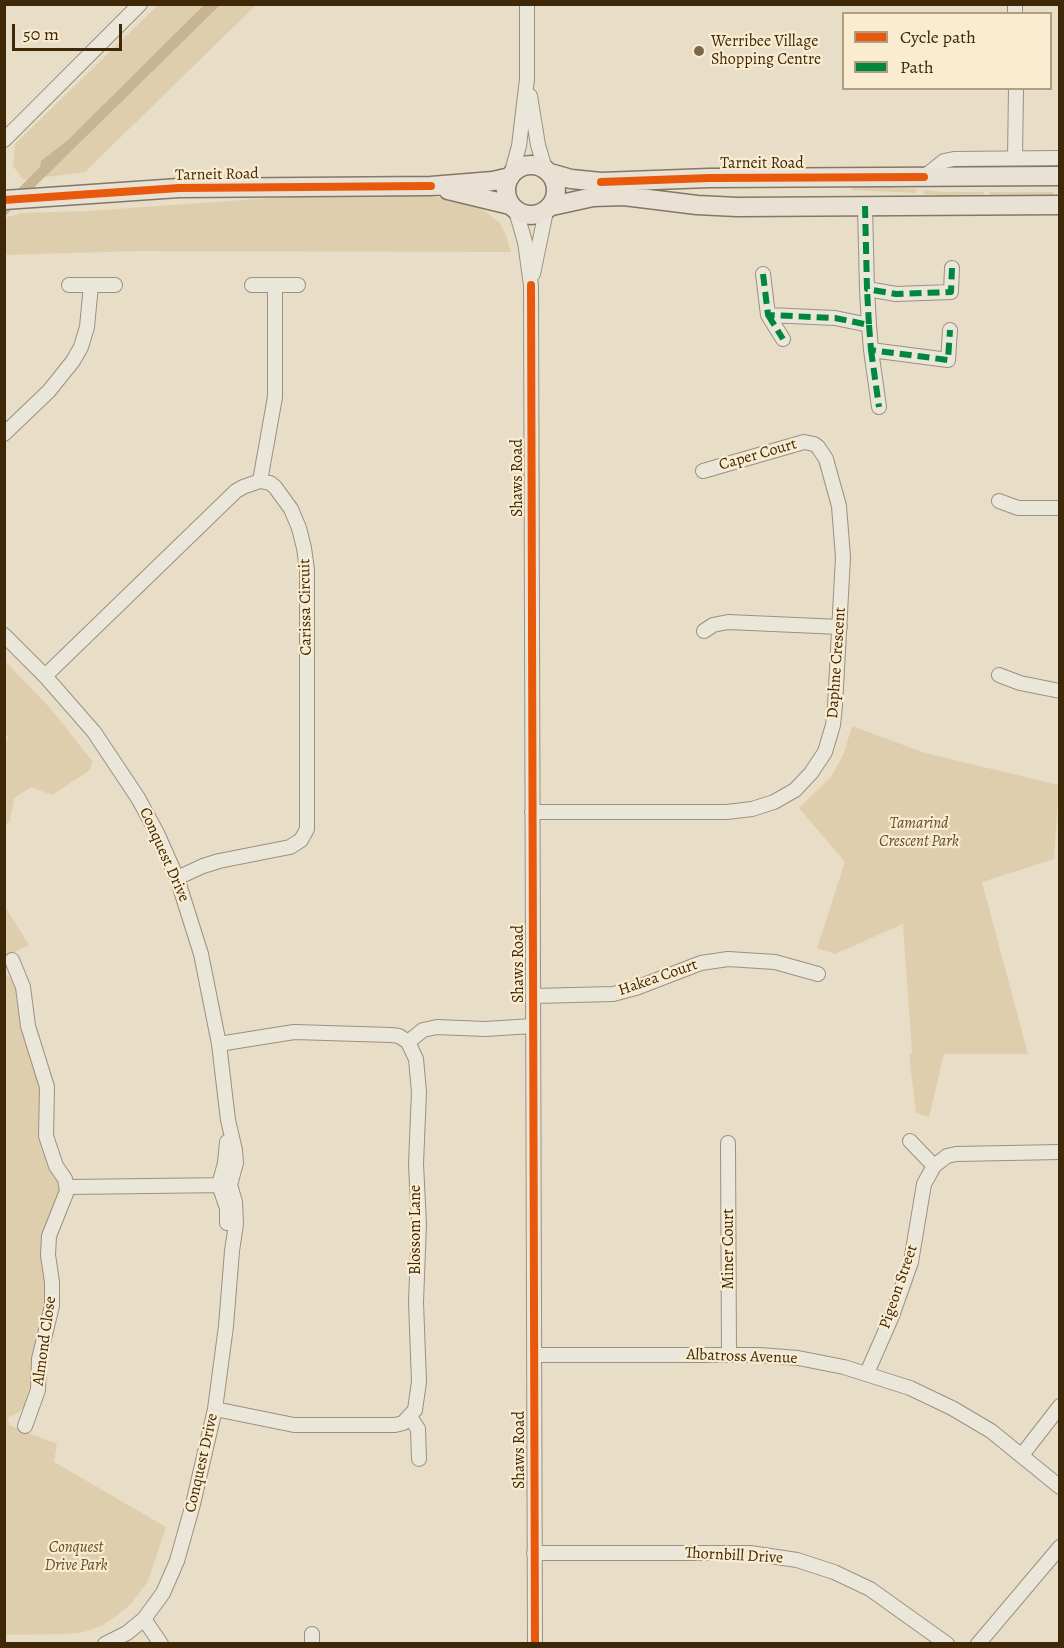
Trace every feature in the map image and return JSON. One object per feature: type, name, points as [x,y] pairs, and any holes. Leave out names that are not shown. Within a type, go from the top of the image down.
[{"type":"main road","points":[[549,208],[557,193],[554,179],[548,171],[531,165],[517,170],[511,176],[506,191],[513,208],[531,216],[549,208],[593,197],[624,196],[697,205],[1059,205]]},
{"type":"main road","name":"Tarneit Road","points":[[548,171],[572,179],[601,182],[787,177],[1059,176]]},
{"type":"main road","name":"Tarneit Road","points":[[4,200],[205,188],[431,186],[492,181],[511,176]]},
{"type":"main road","points":[[785,206],[787,177]]},
{"type":"main road","points":[[830,177],[830,206]]},
{"type":"main road","name":"Tarneit Road","points":[[431,186],[513,208]]},
{"type":"street","points":[[4,140],[140,4]]},
{"type":"street","points":[[511,176],[519,146],[527,79],[527,4]]},
{"type":"street","points":[[527,79],[538,146],[548,171]]},
{"type":"street","points":[[1015,158],[1016,90]]},
{"type":"street","points":[[924,177],[949,159],[1059,158]]},
{"type":"street","points":[[865,206],[869,325],[879,407]]},
{"type":"street","name":"Shaws Road","points":[[513,208],[525,242],[531,285],[535,1644]]},
{"type":"street","name":"Shaws Road","points":[[531,285],[549,208]]},
{"type":"street","points":[[867,289],[896,294],[951,292],[952,268]]},
{"type":"street","points":[[763,274],[768,315],[783,339]]},
{"type":"street","points":[[69,285],[115,285]]},
{"type":"street","points":[[4,434],[49,391],[73,361],[87,327],[92,285]]},
{"type":"street","points":[[252,285],[298,285]]},
{"type":"street","points":[[45,676],[236,491],[260,481],[276,397],[275,285]]},
{"type":"street","points":[[768,315],[835,318],[869,325]]},
{"type":"street","points":[[871,350],[948,360],[950,330]]},
{"type":"street","name":"Caper Court","points":[[703,471],[796,443],[814,444]]},
{"type":"street","name":"Daphne Crescent","points":[[532,813],[727,812],[752,809],[795,790],[818,764],[829,740],[835,706],[843,557],[842,521],[826,459],[814,444]]},
{"type":"street","name":"Carissa Circuit","points":[[177,878],[219,861],[290,847],[301,840],[307,829],[307,570],[299,528],[285,501],[270,483],[260,481]]},
{"type":"street","points":[[999,501],[1018,508],[1059,508]]},
{"type":"street","points":[[704,631],[713,625],[728,622],[840,627]]},
{"type":"street","name":"Conquest Drive","points":[[4,635],[45,676],[94,732],[121,770],[157,833],[177,878],[201,954],[219,1044],[228,1120],[224,1185],[227,1232],[232,1251],[226,1326],[215,1409],[205,1457],[177,1561],[163,1593],[144,1619],[113,1642]]},
{"type":"street","points":[[999,675],[1020,683],[1059,691]]},
{"type":"street","name":"Hakea Court","points":[[532,996],[598,995],[619,992],[636,988],[692,966],[721,960],[744,959],[775,962],[818,974]]},
{"type":"street","points":[[12,960],[23,987],[28,1026],[44,1074],[47,1096],[45,1127],[49,1148],[67,1187],[224,1185]]},
{"type":"street","points":[[219,1044],[294,1032],[391,1035],[399,1036],[408,1042],[423,1030],[437,1027],[485,1029],[533,1026]]},
{"type":"street","name":"Blossom Lane","points":[[408,1042],[416,1059],[419,1092],[416,1147],[419,1224],[416,1302],[419,1382],[414,1410],[410,1417]]},
{"type":"street","points":[[910,1141],[934,1166],[947,1156],[956,1154],[1059,1152]]},
{"type":"street","name":"Miner Court","points":[[728,1143],[729,1355]]},
{"type":"street","name":"Pigeon Street","points":[[867,1373],[892,1316],[911,1262],[924,1184],[934,1166]]},
{"type":"street","name":"Almond Close","points":[[25,1426],[38,1390],[39,1359],[52,1306],[52,1282],[48,1255],[49,1236],[66,1196],[67,1187]]},
{"type":"street","name":"Albatross Avenue","points":[[534,1355],[729,1355],[798,1358],[867,1373],[910,1388],[952,1408],[991,1431],[1059,1487]]},
{"type":"street","points":[[1022,1455],[1059,1406]]},
{"type":"street","points":[[215,1409],[294,1425],[387,1426],[403,1423],[410,1417],[418,1430],[419,1460]]},
{"type":"street","points":[[978,1644],[1059,1547]]},
{"type":"street","name":"Thornbill Drive","points":[[534,1553],[750,1553],[797,1560],[834,1572],[870,1589],[947,1644]]},
{"type":"street","points":[[144,1619],[161,1644]]},
{"type":"green space","points":[[158,5],[256,5],[85,172],[23,180],[13,166],[15,144]]},
{"type":"green space","points":[[852,185],[917,189],[916,193],[852,190]]},
{"type":"green space","points":[[924,190],[984,192],[984,197],[961,198],[923,194]]},
{"type":"green space","points":[[990,192],[1053,192],[1053,197],[989,197]]},
{"type":"green space","points":[[313,195],[408,195],[464,199],[500,223],[511,252],[137,251],[5,255],[4,218],[21,213],[88,211]]},
{"type":"green space","points":[[5,661],[51,709],[92,761],[90,770],[52,795],[31,787],[14,798],[10,821],[5,825],[5,743],[9,738],[5,733]]},
{"type":"green space","name":"Tamarind Crescent Park","points":[[852,726],[925,753],[1059,785],[1054,859],[982,882],[1028,1054],[944,1054],[929,1117],[916,1113],[909,1054],[912,1053],[903,924],[835,954],[817,948],[845,862],[799,808],[831,777],[844,753]]},
{"type":"green space","points":[[4,905],[29,945],[5,956],[4,956]]},
{"type":"green space","name":"Conquest Drive Park","points":[[4,974],[13,979],[18,994],[39,1077],[41,1129],[51,1169],[60,1185],[45,1271],[47,1306],[33,1356],[30,1393],[26,1406],[8,1418],[9,1425],[57,1444],[54,1462],[166,1527],[148,1581],[131,1604],[101,1626],[84,1632],[68,1634],[5,1635]]},
{"type":"shaded area","points":[[204,5],[220,5],[5,216],[5,202],[40,167],[41,161],[68,140]]},
{"type":"marked path","points":[[865,206],[867,289],[896,294],[951,292],[952,268]]},
{"type":"marked path","points":[[763,274],[768,315],[835,318],[869,325],[867,289]]},
{"type":"marked path","points":[[768,315],[783,339]]},
{"type":"marked path","points":[[869,325],[871,350],[948,360],[950,330]]},
{"type":"marked path","points":[[871,350],[879,407]]},
{"type":"cycle path","points":[[601,182],[709,178],[924,177]]},
{"type":"cycle path","points":[[4,200],[179,188],[431,186]]},
{"type":"cycle path","points":[[531,285],[535,1644]]},
{"type":"place","name":"Werribee Village Shopping Centre","points":[[699,51]]}]
